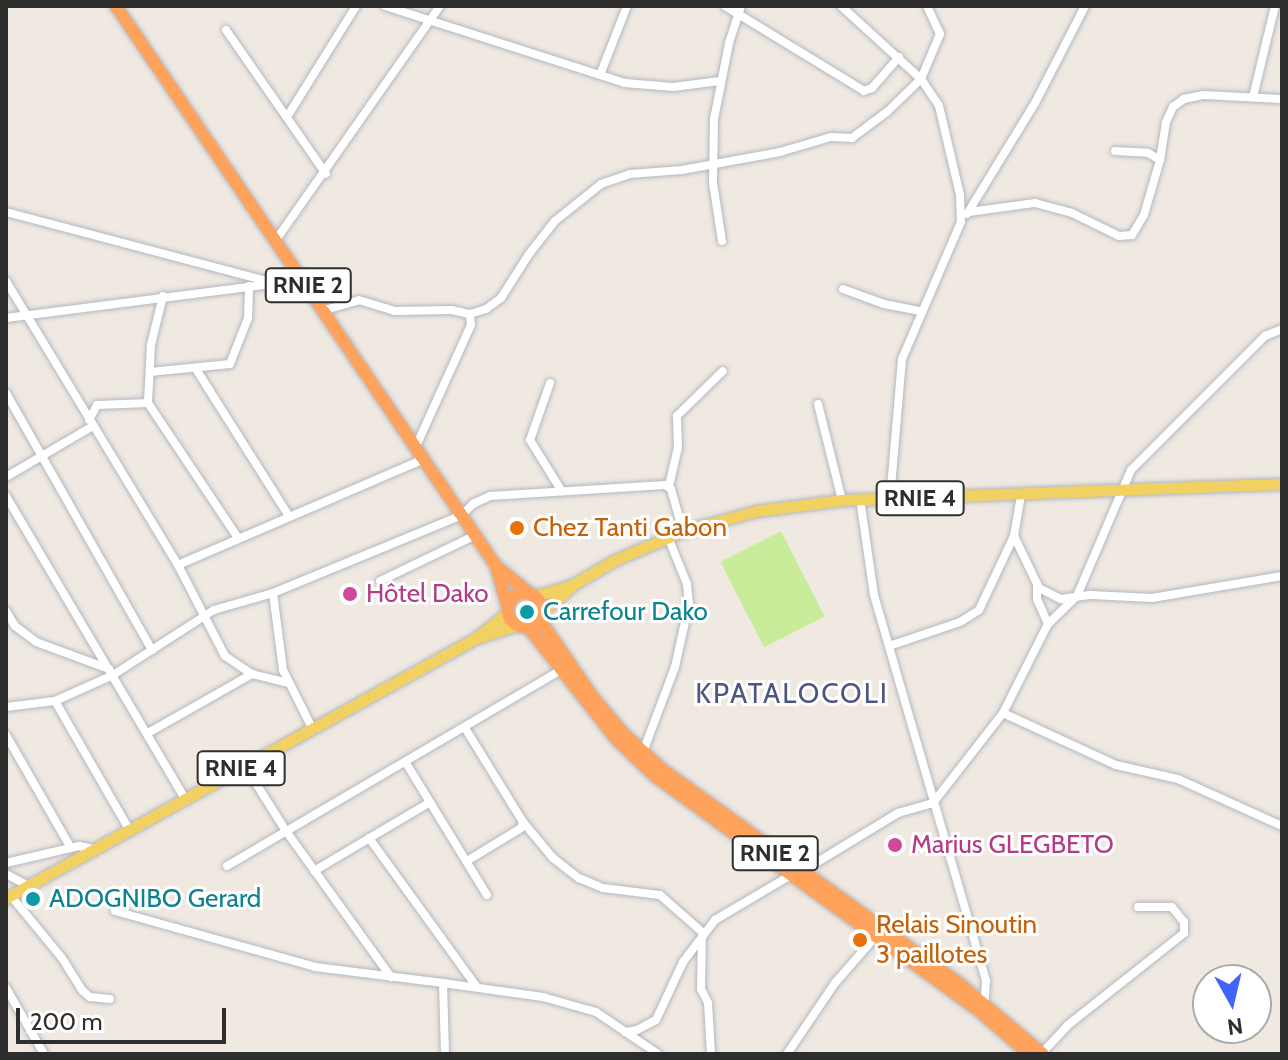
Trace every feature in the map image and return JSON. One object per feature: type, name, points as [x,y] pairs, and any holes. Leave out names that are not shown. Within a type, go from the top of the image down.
[{"type":"highway","name":"RNIE 2","points":[[116,6],[496,566]]},
{"type":"highway","points":[[496,566],[532,595],[541,616],[523,626],[508,610],[496,566]]},
{"type":"highway","points":[[508,610],[515,596],[532,595]]},
{"type":"highway","name":"RNIE 2","points":[[541,616],[592,696],[643,752],[876,936],[985,1009],[1029,1054]]},
{"type":"highway","name":"RNIE 2","points":[[523,626],[641,764],[985,1009],[1042,1054]]},
{"type":"main road","name":"RNIE 4","points":[[541,616],[574,584],[615,560],[683,531],[756,511],[860,499],[1282,484]]},
{"type":"main road","name":"RNIE 4","points":[[532,595],[574,584]]},
{"type":"main road","name":"RNIE 4","points":[[8,897],[476,638],[508,610]]},
{"type":"main road","name":"RNIE 4","points":[[476,638],[523,626]]},
{"type":"street","points":[[287,117],[356,6]]},
{"type":"street","points":[[385,6],[600,75],[653,87],[720,81]]},
{"type":"street","points":[[276,240],[326,174],[440,6]]},
{"type":"street","points":[[600,75],[627,6]]},
{"type":"street","points":[[725,6],[739,10],[864,91],[872,88],[899,57]]},
{"type":"street","points":[[841,6],[921,79],[944,118],[956,168],[961,222]]},
{"type":"street","points":[[325,310],[359,300],[394,311],[452,310],[470,314],[486,309],[501,298],[555,221],[601,184],[630,174],[780,152],[831,137],[852,138],[921,79],[940,34],[927,6]]},
{"type":"street","points":[[890,499],[902,359],[920,311],[961,222],[1035,103],[1085,6]]},
{"type":"street","points":[[1253,97],[1275,6]]},
{"type":"street","points":[[722,241],[712,164],[720,81],[739,10]]},
{"type":"street","points":[[226,30],[326,174]]},
{"type":"street","points":[[969,212],[1035,203],[1072,213],[1119,236],[1132,235],[1144,215],[1160,160],[1166,122],[1173,107],[1184,99],[1203,95],[1282,99]]},
{"type":"street","points":[[1115,151],[1141,151],[1160,160]]},
{"type":"street","points":[[6,212],[275,283]]},
{"type":"street","points":[[6,281],[178,565],[225,656],[252,674],[288,683]]},
{"type":"street","points":[[6,318],[275,283],[308,285]]},
{"type":"street","points":[[150,372],[230,364],[248,318],[249,286]]},
{"type":"street","points":[[843,289],[884,304],[920,311]]},
{"type":"street","points":[[163,296],[155,321],[148,403],[238,538]]},
{"type":"street","points":[[416,446],[471,325],[470,314]]},
{"type":"street","points":[[624,1032],[637,1030],[656,1020],[678,972],[702,932],[728,910],[869,833],[889,817],[933,803],[1003,713],[1048,624],[1077,596],[1119,491],[1137,463],[1265,336],[1282,329]]},
{"type":"street","points":[[196,369],[289,516]]},
{"type":"street","points":[[683,531],[669,486],[678,448],[677,416],[723,371]]},
{"type":"street","points":[[550,383],[530,440],[561,490]]},
{"type":"street","points":[[6,393],[152,650]]},
{"type":"street","points":[[6,477],[44,456],[91,423],[97,405],[148,403]]},
{"type":"street","points":[[818,404],[842,500]]},
{"type":"street","points":[[178,565],[424,459]]},
{"type":"street","points":[[6,707],[55,701],[152,650],[226,605],[273,593],[462,515],[473,504],[490,496],[669,486]]},
{"type":"street","points":[[889,646],[960,622],[979,610],[1014,536],[1021,495]]},
{"type":"street","points":[[6,496],[186,800]]},
{"type":"street","points":[[860,499],[874,595],[986,981],[985,1009]]},
{"type":"street","points":[[380,581],[476,535]]},
{"type":"street","points":[[1014,536],[1037,583],[1054,597],[1152,598],[1282,576]]},
{"type":"street","points":[[643,752],[675,667],[689,604],[687,584],[668,537]]},
{"type":"street","points":[[1037,583],[1037,599],[1048,624]]},
{"type":"street","points":[[273,593],[281,661],[288,683],[312,728]]},
{"type":"street","points":[[6,611],[15,626],[36,642],[111,672]]},
{"type":"street","points":[[227,866],[560,671]]},
{"type":"street","points":[[148,733],[252,674]]},
{"type":"street","points":[[55,701],[130,831]]},
{"type":"street","points":[[1003,713],[1116,765],[1178,779],[1282,826]]},
{"type":"street","points":[[465,728],[523,822],[553,858],[579,878],[603,888],[660,895],[702,932],[701,989],[708,1003],[711,1054]]},
{"type":"street","points":[[6,735],[71,848]]},
{"type":"street","points":[[406,763],[487,895]]},
{"type":"street","points":[[245,766],[286,831],[391,977]]},
{"type":"street","points":[[314,871],[430,802]]},
{"type":"street","points":[[467,861],[521,828],[523,822]]},
{"type":"street","points":[[369,838],[477,987]]},
{"type":"street","points":[[6,863],[71,848],[95,849]]},
{"type":"street","points":[[6,874],[29,886]]},
{"type":"street","points":[[8,897],[62,958],[86,995],[110,999]]},
{"type":"street","points":[[1042,1054],[1068,1025],[1184,933],[1184,922],[1172,907],[1138,907]]},
{"type":"street","points":[[115,911],[315,967],[477,987],[574,1005],[596,1012],[658,1054]]},
{"type":"street","points":[[787,1054],[835,983],[876,936]]},
{"type":"street","points":[[443,983],[445,1054]]},
{"type":"street","points":[[6,988],[44,1054]]},
{"type":"green space","points":[[781,531],[825,617],[764,647],[720,562]]},
{"type":"place","name":"Chez Tanti Gabon","points":[[517,528]]},
{"type":"place","name":"Hôtel Dako","points":[[350,594]]},
{"type":"place","name":"Carrefour Dako","points":[[527,612]]},
{"type":"place","name":"Marius GLEGBETO","points":[[895,845]]},
{"type":"place","name":"ADOGNIBO Gerard","points":[[33,899]]},
{"type":"place","name":"Relais Sinoutin 3 paillotes","points":[[860,940]]},
{"type":"district","name":"KPATALOCOLI","points":[[792,693]]}]
